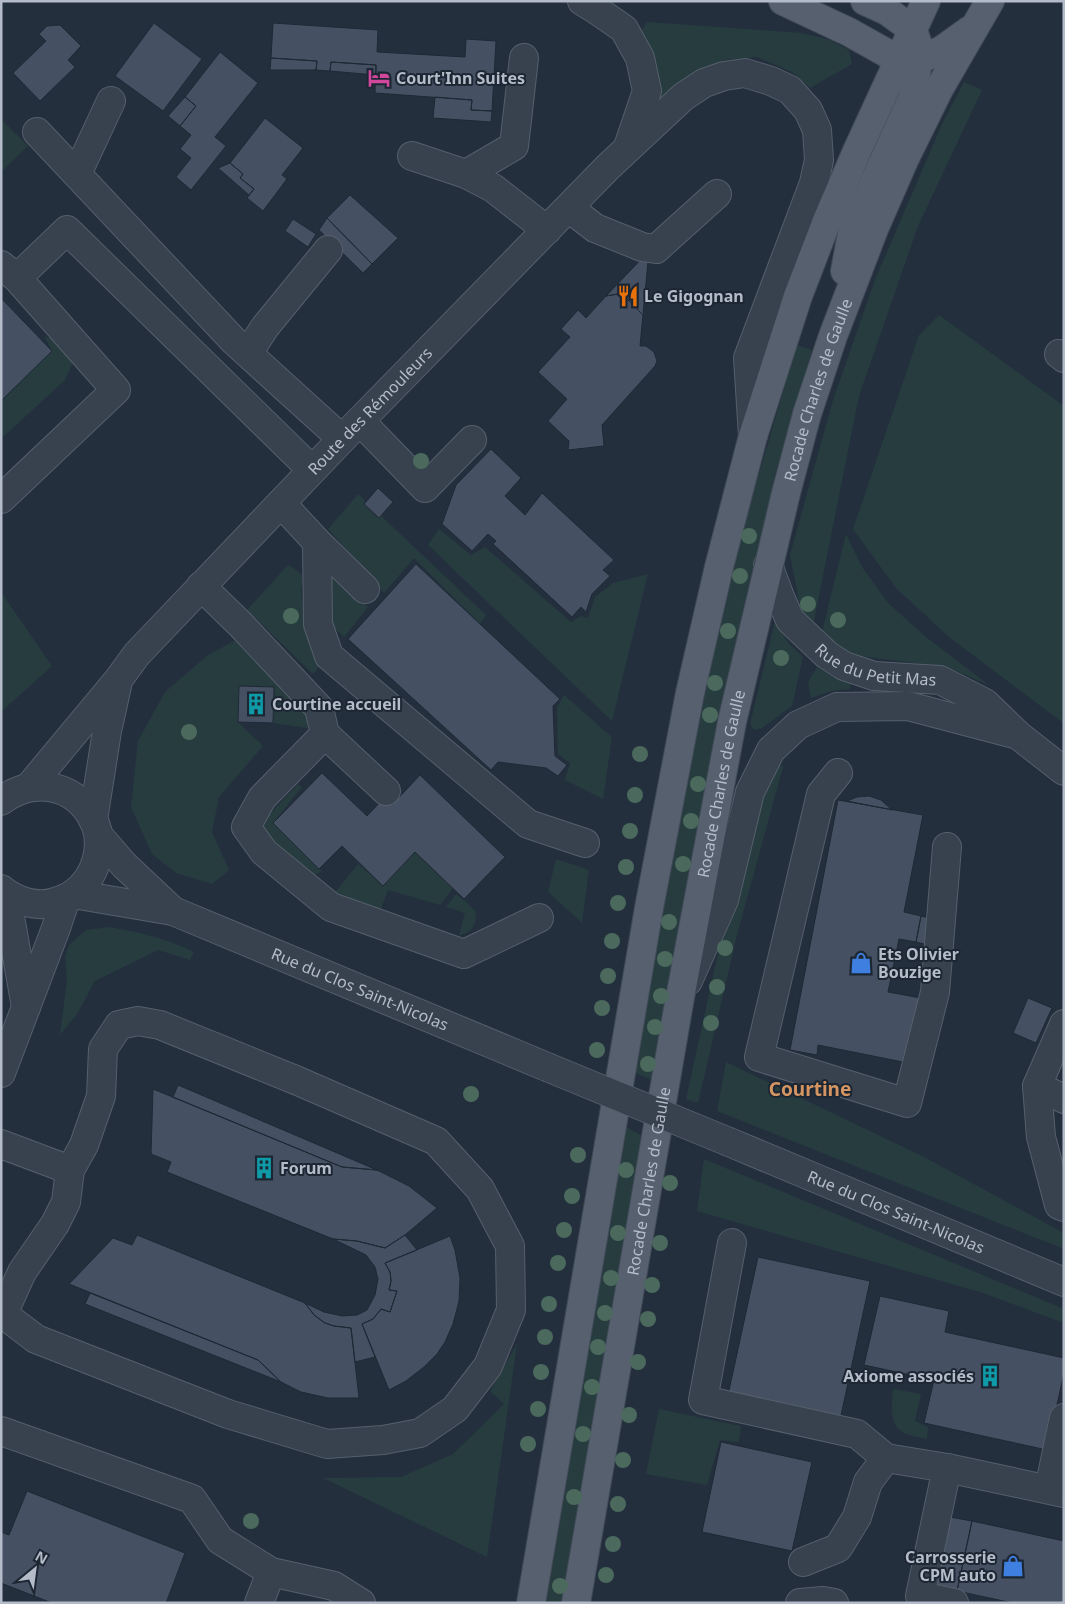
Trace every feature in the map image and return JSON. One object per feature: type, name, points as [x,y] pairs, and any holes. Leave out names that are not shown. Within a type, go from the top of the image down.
[{"type":"main road","points":[[783,1],[908,60],[942,50],[976,26]]},
{"type":"main road","points":[[531,1603],[648,917],[690,693],[719,567],[752,436],[798,296],[856,151],[918,46],[913,30],[887,11],[865,1]]},
{"type":"main road","points":[[913,30],[926,1]]},
{"type":"main road","name":"Rocade Charles de Gaulle","points":[[576,1603],[679,1003],[732,722],[786,493],[805,423],[833,336],[874,229],[905,158],[939,89],[990,1]]},
{"type":"main road","points":[[833,336],[853,228],[913,97],[908,60]]},
{"type":"street","points":[[582,1],[624,29],[640,58],[647,91],[627,148]]},
{"type":"street","points":[[466,174],[514,146],[524,58]]},
{"type":"street","name":"Route des Rémouleurs","points":[[29,787],[118,680],[137,654],[312,470],[627,148],[683,97],[704,83],[724,76],[745,73],[790,90],[808,110],[817,130],[819,160],[814,183],[748,358],[752,436]]},
{"type":"street","points":[[77,174],[111,101]]},
{"type":"street","points":[[37,132],[234,342],[426,488],[472,440]]},
{"type":"street","points":[[412,156],[466,174],[493,188],[547,230]]},
{"type":"street","points":[[568,208],[595,228],[642,248],[656,249],[717,194]]},
{"type":"street","points":[[1,500],[116,390],[9,272],[67,230],[312,470]]},
{"type":"street","points":[[248,353],[265,327],[328,250]]},
{"type":"street","points":[[281,503],[365,589]]},
{"type":"street","points":[[318,542],[318,624],[329,656],[528,824],[585,843]]},
{"type":"street","name":"Rue du Petit Mas","points":[[768,565],[790,620],[827,655],[844,666],[874,676],[940,680],[985,703],[1018,735],[1064,771]]},
{"type":"street","points":[[201,586],[241,625],[319,708],[325,734],[386,791]]},
{"type":"street","points":[[4,892],[20,901],[35,904],[51,903],[69,896],[85,884],[94,869],[98,853],[96,828],[107,731],[118,680]]},
{"type":"street","points":[[679,1003],[724,900],[750,792],[771,750],[798,724],[837,707],[908,706],[1018,735]]},
{"type":"street","points":[[325,734],[262,798],[246,827],[264,852],[331,907],[464,954],[539,918]]},
{"type":"street","points":[[838,773],[821,794],[759,1057],[907,1103],[935,992],[947,847]]},
{"type":"street","name":"Rue du Clos Saint-Nicolas","points":[[29,787],[48,786],[66,792],[82,804],[96,828],[129,871],[173,911]]},
{"type":"street","points":[[1,801],[11,793],[29,787]]},
{"type":"street","points":[[4,892],[27,1009]]},
{"type":"street","points":[[1,1073],[69,896]]},
{"type":"street","name":"Rue du Clos Saint-Nicolas","points":[[69,896],[173,911],[1064,1282]]},
{"type":"street","points":[[138,1021],[160,1025],[298,1081],[436,1141],[480,1189],[510,1246],[511,1310],[488,1366],[455,1409],[420,1433],[383,1440],[327,1444],[228,1414],[36,1340],[3,1314],[22,1272],[55,1224],[66,1202],[70,1170],[84,1145],[101,1096],[103,1049],[119,1025],[138,1021]]},
{"type":"street","points":[[1064,1024],[1037,1086],[1041,1138],[1059,1205],[1064,1207]]},
{"type":"street","points":[[1037,1086],[1064,1098]]},
{"type":"street","points":[[1,1144],[70,1170]]},
{"type":"street","points":[[732,1243],[703,1400],[856,1434],[886,1458],[947,1468],[1056,1491],[1064,1418]]},
{"type":"street","points":[[1,1431],[192,1498],[220,1540],[271,1572],[334,1586],[361,1603]]},
{"type":"street","points":[[803,1562],[838,1548],[857,1517],[868,1482],[886,1458]]},
{"type":"street","points":[[947,1468],[920,1596],[954,1603]]},
{"type":"street","points":[[259,1603],[271,1572]]},
{"type":"street","points":[[800,1603],[823,1600],[834,1603]]},
{"type":"green space","points":[[647,22],[802,33],[830,40],[849,50],[852,64],[810,88],[792,72],[757,57],[725,60],[696,70],[662,106],[653,101],[640,33]]},
{"type":"green space","points":[[964,82],[982,90],[918,226],[859,396],[813,626],[803,621],[790,555],[833,400],[875,280],[942,124]]},
{"type":"green space","points":[[1,119],[28,146],[1,172]]},
{"type":"green space","points":[[939,315],[1064,406],[1064,719],[1062,722],[949,637],[896,588],[853,529],[919,335]]},
{"type":"green space","points":[[44,336],[60,341],[74,360],[65,380],[1,439],[1,401],[52,351]]},
{"type":"green space","points":[[797,345],[812,350],[776,471],[711,762],[658,1083],[634,1072],[647,980],[710,668],[744,525]]},
{"type":"green space","points":[[358,494],[486,615],[480,624],[414,558],[384,593],[328,529]]},
{"type":"green space","points":[[439,529],[471,555],[485,547],[571,622],[581,616],[588,618],[595,597],[613,583],[648,574],[612,721],[428,545]]},
{"type":"green space","points":[[846,534],[862,567],[888,603],[926,637],[989,685],[946,667],[852,655],[827,641],[822,632]]},
{"type":"green space","points":[[288,565],[303,576],[301,594],[307,633],[326,657],[313,674],[247,610]]},
{"type":"green space","points":[[333,572],[368,607],[344,637],[327,620],[326,574]]},
{"type":"green space","points":[[1,592],[52,666],[1,712]]},
{"type":"green space","points":[[775,621],[789,644],[803,657],[792,706],[762,728],[754,730],[750,724]]},
{"type":"green space","points":[[236,640],[310,710],[307,728],[273,723],[274,687],[239,687],[238,722],[263,746],[219,797],[212,832],[229,870],[212,884],[176,873],[152,854],[131,807],[138,741],[165,692],[208,655]]},
{"type":"green space","points":[[817,667],[833,677],[850,683],[850,689],[832,691],[811,698],[808,682]]},
{"type":"green space","points":[[564,695],[612,737],[603,799],[565,780],[570,763],[558,754],[557,708]]},
{"type":"green space","points":[[778,763],[783,767],[737,935],[698,1103],[686,1099],[717,958],[759,799]]},
{"type":"green space","points":[[298,784],[302,787],[273,823],[322,871],[315,875],[306,874],[264,833],[262,826],[264,820]]},
{"type":"green space","points":[[415,852],[453,888],[440,905],[388,890],[380,912],[332,896],[358,864],[383,885]]},
{"type":"green space","points":[[556,859],[589,870],[582,923],[548,892]]},
{"type":"green space","points":[[456,894],[476,912],[471,930],[459,935],[465,913],[446,907]]},
{"type":"green space","points":[[109,927],[152,936],[194,952],[190,960],[158,950],[95,981],[77,1014],[60,1035],[67,980],[65,956],[69,945],[86,930]]},
{"type":"green space","points":[[726,1062],[924,1157],[1064,1233],[1064,1249],[717,1111]]},
{"type":"green space","points":[[626,1127],[646,1138],[563,1603],[545,1603]]},
{"type":"green space","points":[[704,1159],[1064,1309],[1064,1323],[983,1293],[697,1211]]},
{"type":"green space","points":[[517,1344],[487,1557],[323,1478],[401,1477],[453,1454],[504,1404],[490,1391]]},
{"type":"green space","points":[[893,1389],[921,1394],[915,1421],[928,1427],[927,1439],[904,1433],[895,1425],[892,1413]]},
{"type":"green space","points":[[659,1409],[741,1426],[739,1442],[720,1440],[707,1485],[646,1474]]},
{"type":"building","points":[[154,23],[202,59],[163,111],[115,76]]},
{"type":"building","points":[[273,23],[378,30],[377,52],[465,57],[466,39],[496,41],[492,111],[471,110],[472,100],[375,93],[376,65],[331,62],[330,71],[316,70],[317,61],[271,58]]},
{"type":"building","points":[[60,25],[81,46],[68,60],[75,67],[40,101],[13,73],[46,41],[39,34],[47,26]]},
{"type":"building","points":[[220,52],[258,83],[215,137],[226,146],[191,190],[176,177],[191,158],[180,149],[191,135],[180,126],[196,106],[185,97]]},
{"type":"building","points":[[271,58],[317,61],[316,70],[270,70]]},
{"type":"building","points":[[331,62],[376,65],[376,75],[330,71]]},
{"type":"building","points":[[185,97],[196,106],[180,126],[168,116]]},
{"type":"building","points":[[435,97],[472,100],[471,110],[492,111],[491,122],[433,118]]},
{"type":"building","points":[[265,118],[303,148],[282,175],[287,179],[263,211],[247,198],[254,189],[240,178],[243,174],[230,163]]},
{"type":"building","points":[[230,163],[243,174],[240,178],[254,189],[249,195],[218,168]]},
{"type":"building","points":[[350,195],[398,238],[372,264],[327,218]]},
{"type":"building","points":[[327,218],[372,264],[363,273],[319,230]]},
{"type":"building","points":[[293,219],[316,234],[308,247],[285,231]]},
{"type":"building","points":[[649,251],[643,315],[624,296],[618,294],[606,296]]},
{"type":"building","points":[[618,294],[624,296],[643,315],[640,346],[646,346],[654,352],[657,361],[655,366],[602,425],[604,446],[568,450],[569,441],[548,421],[567,399],[538,372],[570,337],[561,329],[578,310],[586,318],[606,296]]},
{"type":"building","points":[[1,298],[52,351],[1,401]]},
{"type":"building","points":[[491,449],[521,478],[505,496],[525,515],[542,493],[614,560],[603,570],[610,576],[592,594],[586,612],[581,607],[572,617],[493,544],[496,541],[488,534],[472,551],[442,524],[456,485]]},
{"type":"building","points":[[378,488],[393,502],[379,518],[364,504]]},
{"type":"building","points":[[416,564],[560,699],[553,706],[555,756],[567,765],[558,776],[546,768],[498,762],[491,770],[348,639]]},
{"type":"building","name":"Courtine accueil","points":[[239,686],[274,687],[273,723],[238,722]]},
{"type":"building","points":[[322,773],[367,816],[384,798],[392,805],[420,775],[505,857],[464,899],[415,852],[383,886],[342,846],[319,869],[273,823]]},
{"type":"building","points":[[869,796],[881,800],[892,810],[847,801],[857,797]]},
{"type":"building","points":[[838,800],[923,815],[904,912],[921,916],[916,942],[899,939],[888,992],[921,998],[908,1063],[818,1045],[817,1055],[790,1050]]},
{"type":"building","points":[[921,916],[933,919],[928,945],[916,942]]},
{"type":"building","points":[[1028,998],[1052,1008],[1036,1043],[1013,1033]]},
{"type":"building","points":[[178,1085],[377,1170],[342,1167],[173,1097]]},
{"type":"building","name":"Forum","points":[[153,1089],[342,1167],[377,1170],[409,1186],[437,1208],[405,1235],[385,1248],[357,1241],[333,1239],[167,1172],[171,1162],[151,1154]]},
{"type":"building","points":[[137,1235],[305,1303],[314,1315],[325,1323],[351,1328],[359,1398],[328,1398],[301,1392],[281,1382],[258,1360],[69,1284],[113,1238],[132,1245]]},
{"type":"building","points":[[405,1235],[417,1250],[385,1263],[390,1272],[389,1290],[397,1291],[390,1312],[381,1309],[373,1319],[362,1324],[375,1357],[355,1362],[351,1328],[325,1323],[314,1315],[305,1303],[324,1312],[342,1316],[357,1315],[367,1310],[375,1295],[378,1279],[375,1267],[366,1255],[333,1239],[357,1241],[385,1248]]},
{"type":"building","points":[[450,1236],[455,1250],[460,1278],[459,1301],[453,1324],[437,1354],[406,1381],[389,1390],[362,1324],[373,1319],[381,1309],[390,1312],[397,1291],[389,1290],[390,1272],[385,1263]]},
{"type":"building","points":[[758,1257],[870,1281],[840,1420],[728,1395]]},
{"type":"building","points":[[90,1293],[258,1360],[281,1382],[85,1304]]},
{"type":"building","name":"Axiome associés","points":[[880,1296],[949,1311],[945,1332],[1064,1358],[1064,1373],[1047,1450],[924,1423],[934,1380],[864,1365]]},
{"type":"building","points":[[721,1442],[812,1462],[792,1551],[702,1532]]},
{"type":"building","points":[[27,1491],[185,1553],[166,1603],[52,1603],[1,1583],[1,1532],[9,1535]]},
{"type":"building","points":[[950,1517],[972,1521],[957,1591],[935,1586]]},
{"type":"building","name":"Carrosserie CPM auto","points":[[972,1521],[1064,1541],[1064,1603],[1013,1603],[957,1591]]},
{"type":"place","name":"Court'Inn Suites","points":[[379,78]]},
{"type":"place","name":"Le Gigognan","points":[[628,296]]},
{"type":"place","name":"Courtine accueil","points":[[256,704]]},
{"type":"place","name":"Ets Olivier Bouzige","points":[[861,963]]},
{"type":"place","name":"Forum","points":[[264,1168]]},
{"type":"place","name":"Axiome associés","points":[[990,1376]]},
{"type":"place","name":"Carrosserie CPM auto","points":[[1013,1566]]},
{"type":"district","name":"Courtine","points":[[810,1089]]}]
